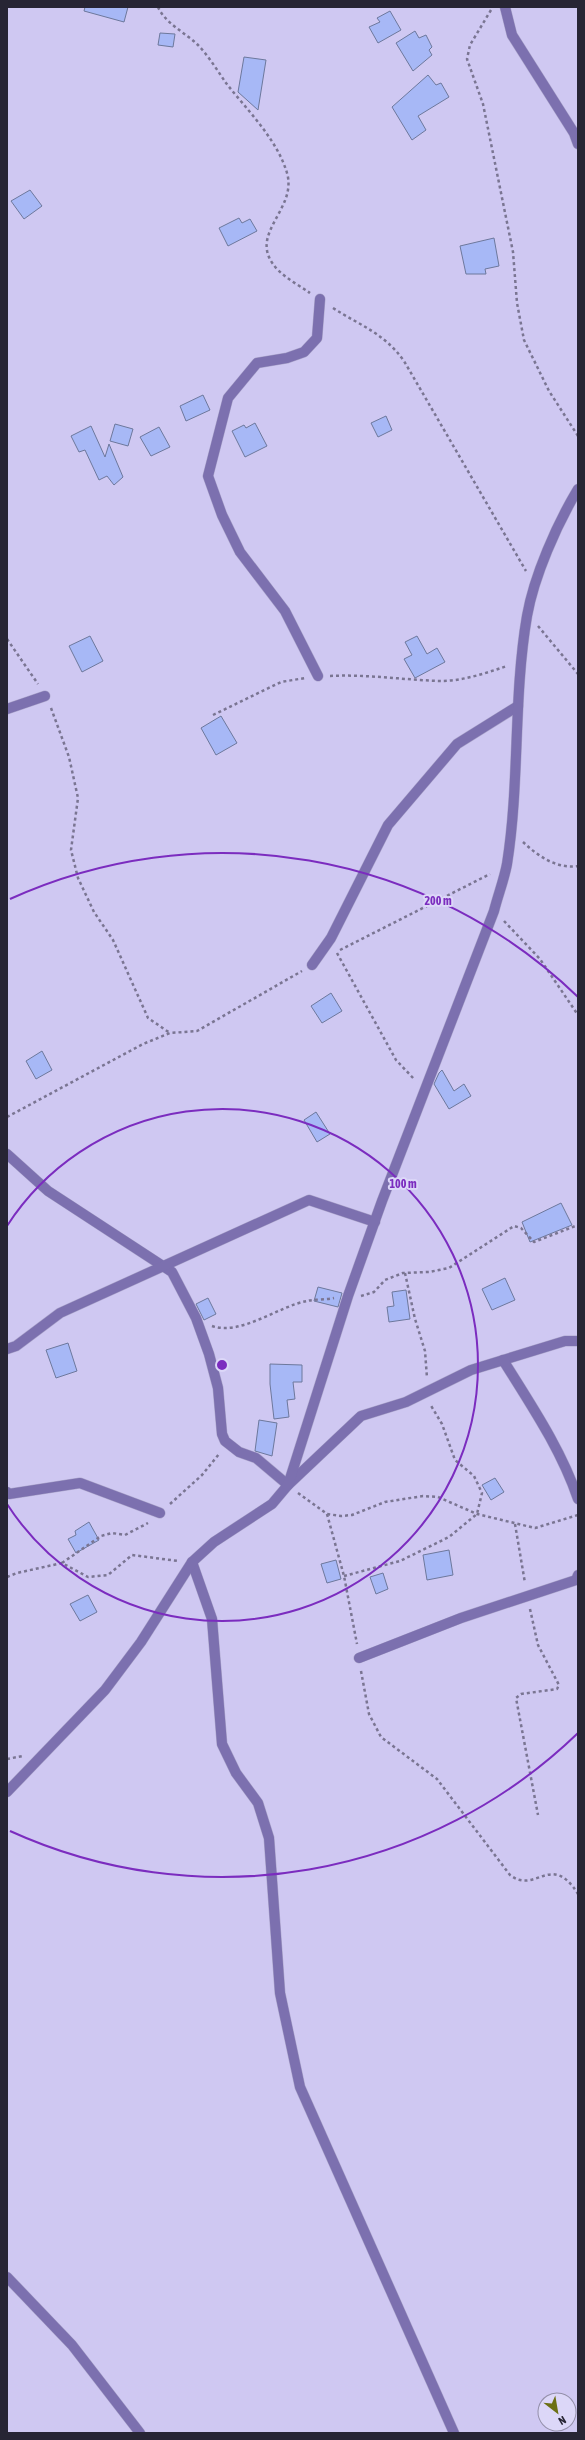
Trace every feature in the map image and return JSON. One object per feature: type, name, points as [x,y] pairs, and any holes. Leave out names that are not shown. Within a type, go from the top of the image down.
[{"type":"street","points":[[505,7],[512,35],[574,133],[578,144]]},
{"type":"street","points":[[318,676],[285,611],[240,552],[222,515],[208,476],[228,398],[257,363],[287,358],[304,352],[317,338],[320,299]]},
{"type":"street","points":[[288,1485],[348,1296],[424,1090],[494,911],[507,865],[511,830],[521,661],[528,614],[553,535],[578,489]]},
{"type":"street","points":[[7,709],[45,696]]},
{"type":"street","points":[[312,965],[331,938],[388,825],[457,744],[518,706]]},
{"type":"street","points":[[7,1154],[48,1191],[172,1272],[196,1318],[209,1354],[218,1388],[222,1434],[225,1441],[239,1452],[256,1458],[288,1485]]},
{"type":"street","points":[[7,1349],[16,1346],[60,1313],[165,1267],[309,1200],[375,1222]]},
{"type":"street","points":[[7,1792],[105,1690],[141,1642],[192,1562],[214,1542],[272,1504],[288,1485],[361,1416],[406,1402],[471,1370],[565,1341],[578,1341]]},
{"type":"street","points":[[503,1360],[547,1431],[569,1472],[578,1499]]},
{"type":"street","points":[[7,1492],[9,1494],[80,1483],[160,1513]]},
{"type":"street","points":[[192,1562],[212,1619],[222,1744],[236,1773],[258,1803],[269,1838],[280,1993],[300,2087],[454,2433]]},
{"type":"street","points":[[359,1658],[461,1618],[576,1580],[578,1576]]},
{"type":"street","points":[[7,2277],[72,2344],[140,2433]]},
{"type":"path","points":[[158,7],[161,14],[198,45],[274,147],[287,173],[289,191],[280,216],[268,233],[265,245],[268,256],[278,270],[349,318],[375,331],[393,346],[408,367],[536,588]]},
{"type":"path","points":[[493,7],[470,44],[467,59],[483,104],[513,252],[517,303],[524,340],[549,391],[578,436]]},
{"type":"path","points":[[528,614],[578,674]]},
{"type":"path","points":[[7,639],[35,678],[54,712],[69,757],[78,798],[71,850],[78,878],[94,912],[113,940],[148,1018],[170,1033]]},
{"type":"path","points":[[213,715],[281,682],[318,676],[353,675],[442,681],[481,675],[521,661]]},
{"type":"path","points":[[511,830],[540,858],[570,867],[578,866]]},
{"type":"path","points":[[7,1117],[143,1044],[170,1033],[197,1031],[336,952],[507,865]]},
{"type":"path","points":[[494,911],[540,959],[578,1015]]},
{"type":"path","points":[[336,952],[396,1060],[424,1090]]},
{"type":"path","points":[[196,1318],[224,1328],[256,1321],[308,1301],[348,1296],[362,1296],[374,1292],[385,1280],[403,1273],[429,1272],[449,1268],[514,1226],[521,1228],[534,1242],[578,1226]]},
{"type":"path","points":[[288,1485],[327,1514],[352,1515],[385,1502],[423,1496],[438,1497],[477,1514],[535,1528],[578,1515]]},
{"type":"path","points":[[327,1514],[344,1576],[369,1714],[381,1737],[438,1780],[510,1875],[523,1880],[551,1874],[559,1874],[572,1884],[578,1894]]},
{"type":"path","points":[[344,1576],[400,1561],[449,1537],[477,1514]]},
{"type":"path","points":[[515,1524],[525,1584]]},
{"type":"path","points":[[7,1577],[17,1573],[62,1563],[88,1577],[108,1574],[132,1555],[192,1562]]},
{"type":"path","points":[[529,1607],[538,1645],[559,1685],[557,1689],[521,1694],[516,1698],[538,1815]]},
{"type":"building","points":[[85,7],[128,7],[124,22],[84,11]]},
{"type":"building","points":[[390,11],[401,30],[378,43],[369,27],[380,22],[377,18]]},
{"type":"building","points":[[415,31],[419,38],[426,35],[432,47],[429,50],[432,55],[413,71],[396,43]]},
{"type":"building","points":[[160,33],[175,34],[173,47],[158,45]]},
{"type":"building","points":[[244,57],[266,60],[258,110],[238,92]]},
{"type":"building","points":[[428,75],[436,85],[441,83],[449,97],[418,116],[426,130],[412,140],[392,107]]},
{"type":"building","points":[[30,190],[42,206],[24,219],[11,201]]},
{"type":"building","points":[[239,218],[242,223],[250,219],[257,231],[228,246],[219,228]]},
{"type":"building","points":[[494,238],[499,266],[485,269],[486,274],[466,274],[460,246]]},
{"type":"building","points":[[203,395],[210,410],[186,421],[180,406]]},
{"type":"building","points":[[386,416],[392,430],[378,437],[371,423]]},
{"type":"building","points":[[255,423],[267,446],[245,457],[232,431],[244,425],[246,428]]},
{"type":"building","points":[[115,424],[133,429],[128,446],[110,441]]},
{"type":"building","points":[[91,426],[105,457],[109,444],[123,477],[114,485],[107,476],[99,480],[85,450],[79,452],[71,436]]},
{"type":"building","points":[[159,427],[170,447],[151,456],[140,437]]},
{"type":"building","points":[[90,636],[103,661],[82,672],[69,646]]},
{"type":"building","points":[[417,636],[427,654],[437,648],[445,662],[415,678],[404,659],[412,655],[405,642]]},
{"type":"building","points":[[221,716],[237,743],[216,755],[201,728]]},
{"type":"building","points":[[331,993],[342,1011],[322,1023],[311,1006]]},
{"type":"building","points":[[42,1051],[52,1070],[36,1079],[26,1061]]},
{"type":"building","points":[[442,1070],[454,1091],[464,1084],[471,1096],[449,1109],[434,1084]]},
{"type":"building","points":[[316,1112],[330,1134],[317,1142],[304,1120]]},
{"type":"building","points":[[561,1203],[572,1225],[530,1242],[522,1222]]},
{"type":"building","points":[[505,1278],[515,1300],[492,1310],[482,1289]]},
{"type":"building","points":[[318,1287],[342,1293],[338,1307],[314,1301]]},
{"type":"building","points":[[406,1290],[410,1319],[389,1322],[387,1307],[394,1306],[392,1292]]},
{"type":"building","points":[[208,1298],[216,1314],[204,1320],[196,1304]]},
{"type":"building","points":[[68,1343],[77,1371],[56,1378],[46,1350]]},
{"type":"building","points":[[270,1364],[302,1365],[302,1382],[293,1382],[295,1399],[287,1400],[289,1417],[274,1419],[270,1384]]},
{"type":"building","points":[[259,1420],[277,1423],[272,1456],[255,1451]]},
{"type":"building","points":[[495,1478],[504,1492],[491,1500],[482,1485]]},
{"type":"building","points":[[89,1522],[99,1540],[76,1553],[68,1539],[76,1535],[75,1531]]},
{"type":"building","points":[[449,1550],[453,1575],[427,1580],[423,1555]]},
{"type":"building","points":[[336,1560],[341,1579],[327,1583],[321,1564]]},
{"type":"building","points":[[383,1573],[388,1589],[376,1594],[370,1577]]},
{"type":"building","points":[[88,1595],[97,1612],[80,1621],[70,1604]]}]
